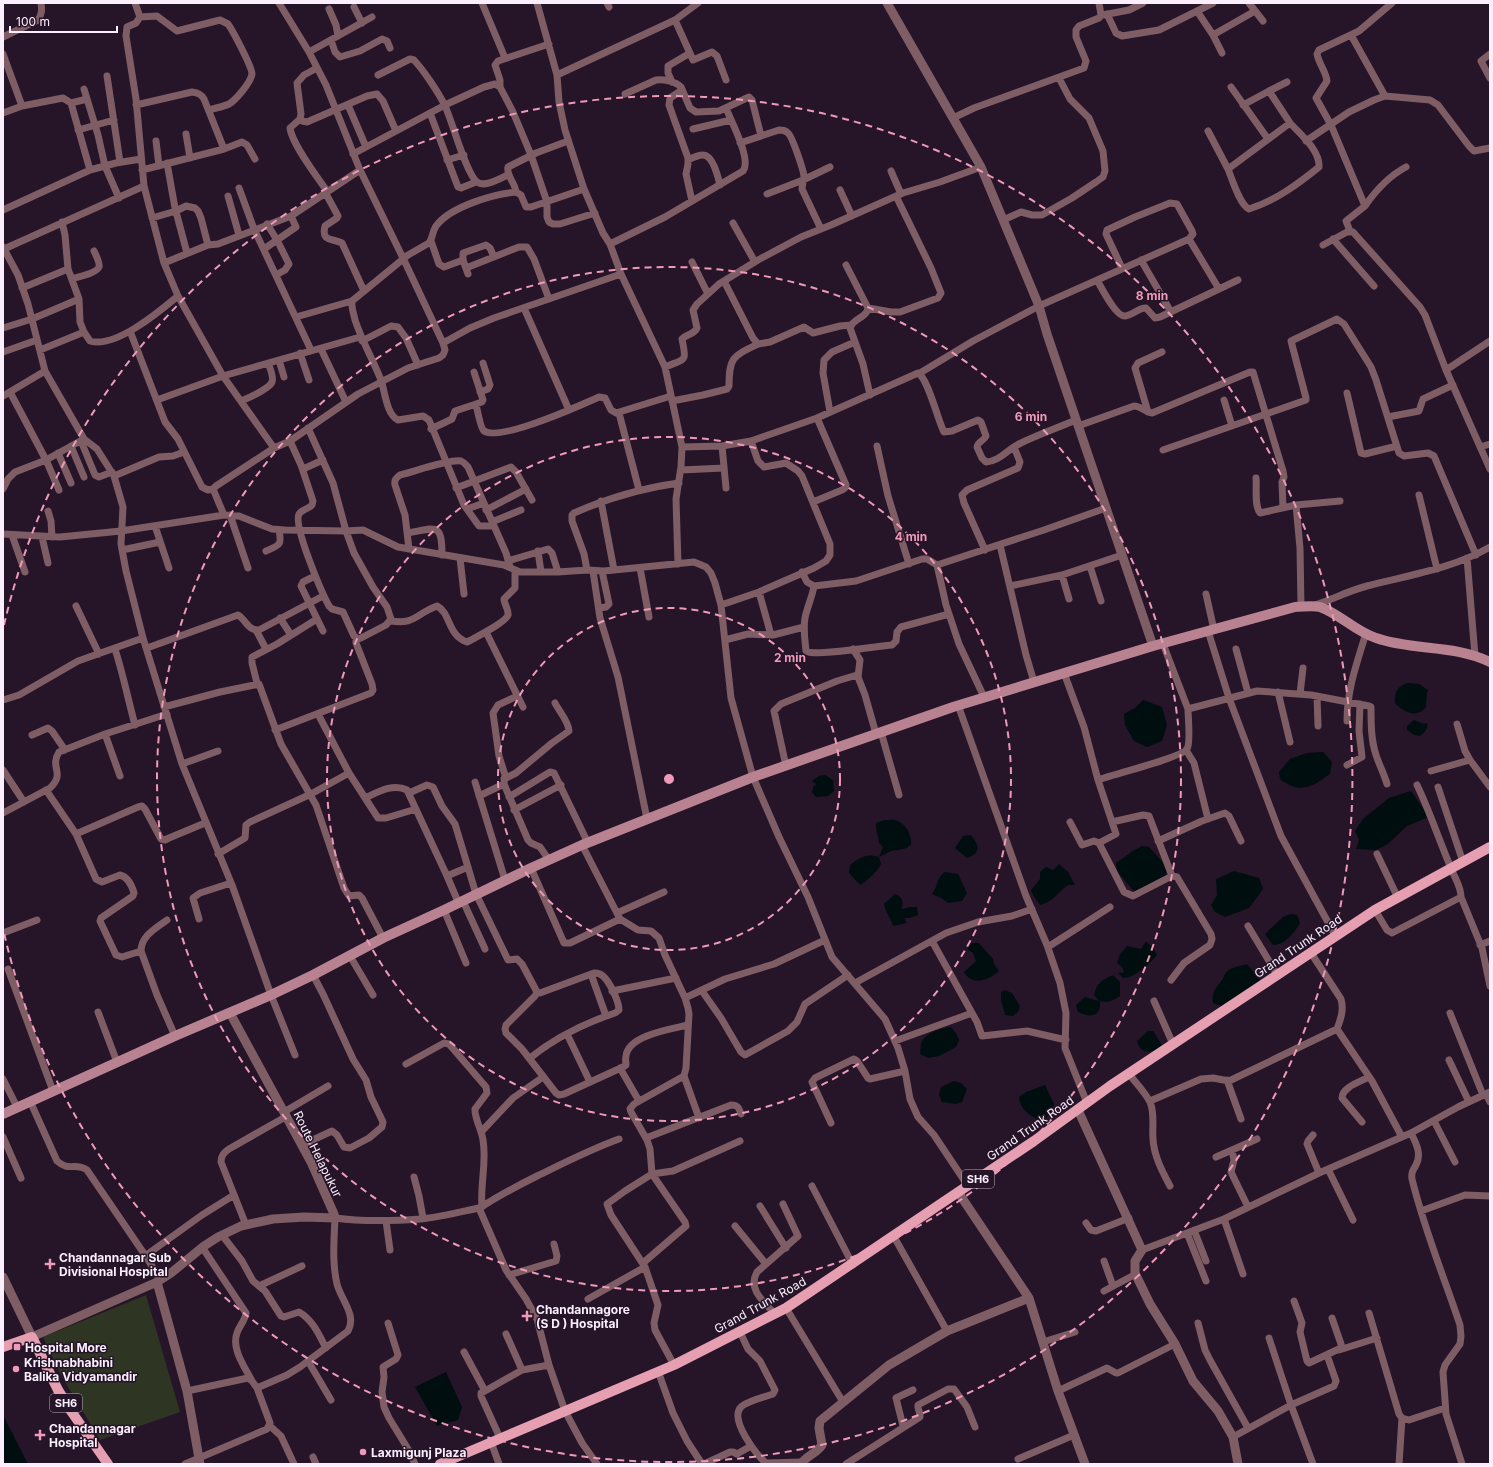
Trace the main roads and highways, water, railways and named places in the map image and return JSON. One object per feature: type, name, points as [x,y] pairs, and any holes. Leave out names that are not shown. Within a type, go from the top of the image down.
[{"type":"main road","points":[[3,1114],[175,1036],[271,995],[313,975],[383,938],[585,844],[753,777],[984,697],[1158,645],[1295,607],[1319,607],[1335,614],[1376,638],[1458,651],[1490,662]]},
{"type":"main road","name":"Grand Trunk Road","points":[[440,1464],[674,1365],[786,1308],[853,1265],[894,1235],[1034,1141],[1129,1074],[1375,910],[1490,846]]},
{"type":"main road","name":"SH6","points":[[3,1347],[32,1338],[58,1390],[108,1464]]},
{"type":"place","name":"Chandannagar Sub Divisional Hospital","points":[[50,1264]]},
{"type":"place","name":"Chandannagore (S D ) Hospital","points":[[527,1316]]},
{"type":"place","name":"Hospital More","points":[[17,1347]]},
{"type":"place","name":"Krishnabhabini Balika Vidyamandir","points":[[16,1369]]},
{"type":"place","name":"Chandannagar Hospital","points":[[40,1435]]},
{"type":"place","name":"Laxmigunj Plaza","points":[[363,1452]]}]
